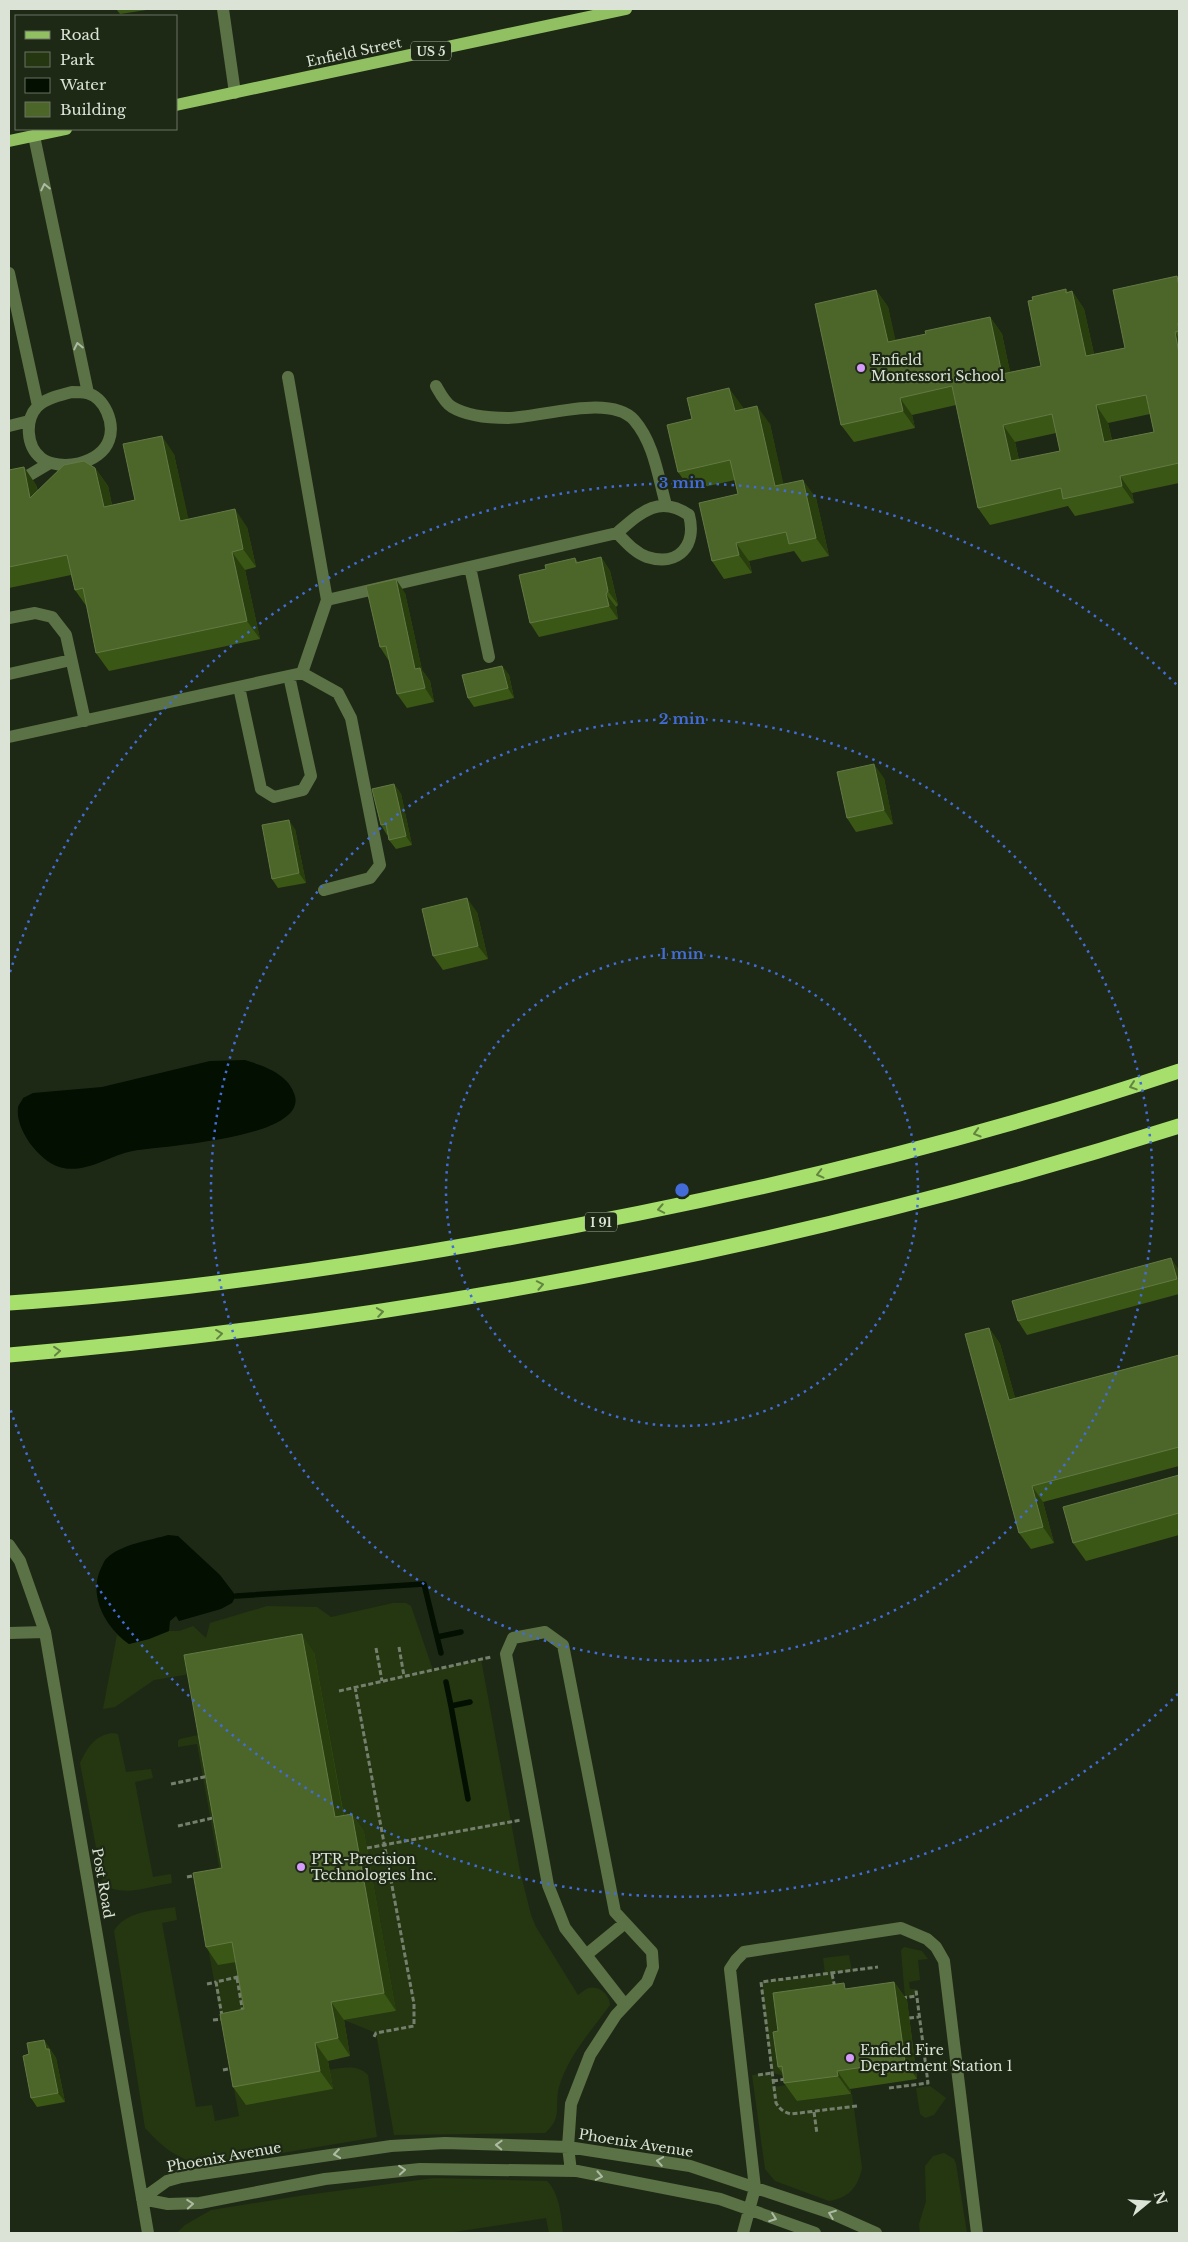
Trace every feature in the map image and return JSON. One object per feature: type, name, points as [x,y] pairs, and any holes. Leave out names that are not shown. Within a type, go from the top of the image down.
[{"type":"highway","name":"I 91","points":[[9,1303],[108,1296],[250,1279],[425,1253],[605,1221],[752,1190],[877,1159],[1013,1122],[1179,1071]]},
{"type":"highway","points":[[9,1355],[168,1340],[329,1320],[612,1272],[748,1243],[897,1207],[1035,1170],[1179,1126]]},
{"type":"main road","name":"Enfield Street","points":[[178,105],[626,9]]},
{"type":"main road","points":[[9,141],[61,130]]},
{"type":"street","points":[[223,9],[235,93]]},
{"type":"street","points":[[34,136],[88,393]]},
{"type":"street","points":[[9,273],[38,406]]},
{"type":"street","points":[[239,687],[261,789],[274,796],[302,790],[311,776],[295,674],[327,600],[288,377]]},
{"type":"street","points":[[436,386],[450,406],[464,413],[508,418],[593,408],[617,408],[633,419],[650,443],[666,505]]},
{"type":"street","points":[[72,392],[88,393],[102,402],[111,419],[109,440],[99,454],[81,463],[63,466],[48,464],[36,454],[29,438],[29,421],[38,406],[54,397],[72,392]]},
{"type":"street","points":[[9,426],[29,421]]},
{"type":"street","points":[[9,484],[21,480],[48,464]]},
{"type":"street","points":[[327,600],[617,533],[638,515],[652,508],[666,505],[678,508],[689,515],[692,528],[690,542],[681,554],[662,559],[646,556],[630,546],[617,533]]},
{"type":"street","points":[[470,567],[489,657]]},
{"type":"street","points":[[9,618],[35,613],[52,617],[66,635],[85,721]]},
{"type":"street","points":[[9,674],[71,660]]},
{"type":"street","points":[[9,737],[295,674],[338,693],[351,718],[380,865],[370,878],[324,890]]},
{"type":"street","name":"Post Road","points":[[9,1545],[20,1561],[45,1632],[148,2233]]},
{"type":"street","points":[[9,1633],[45,1632]]},
{"type":"street","points":[[568,2147],[572,2104],[590,2055],[616,2015],[647,1982],[653,1967],[652,1952],[614,1912],[563,1645],[545,1632],[513,1638],[506,1654],[548,1885],[565,1928],[625,2005]]},
{"type":"street","points":[[586,1955],[625,1923]]},
{"type":"street","points":[[744,2233],[755,2188],[730,1969],[732,1963],[744,1952],[901,1928],[928,1939],[936,1947],[944,1962],[977,2233]]},
{"type":"street","name":"Phoenix Avenue","points":[[142,2199],[161,2184],[181,2177],[390,2146],[445,2143],[568,2147],[690,2166],[830,2213],[876,2233]]},
{"type":"street","name":"Phoenix Avenue","points":[[568,2147],[571,2171]]},
{"type":"street","points":[[142,2199],[168,2204],[200,2203],[325,2179],[420,2169],[571,2171],[720,2199],[815,2233]]},
{"type":"path","points":[[399,1646],[404,1676]]},
{"type":"path","points":[[376,1648],[382,1681]]},
{"type":"path","points":[[339,1691],[506,1654]]},
{"type":"path","points":[[355,1687],[414,2004],[414,2026],[376,2033],[373,2039]]},
{"type":"path","points":[[170,1784],[214,1774]]},
{"type":"path","points":[[178,1826],[222,1816]]},
{"type":"path","points":[[367,1848],[536,1817]]},
{"type":"path","points":[[187,1877],[206,1874]]},
{"type":"path","points":[[857,2106],[791,2114],[784,2113],[776,2103],[761,1982],[878,1967]]},
{"type":"path","points":[[832,1974],[836,1996]]},
{"type":"path","points":[[207,1984],[248,1975]]},
{"type":"path","points":[[236,2016],[244,2014],[237,1978]]},
{"type":"path","points":[[216,1982],[222,2019]]},
{"type":"path","points":[[889,2088],[928,2083],[916,1990]]},
{"type":"path","points":[[898,1999],[916,1996]]},
{"type":"path","points":[[214,2020],[229,2017]]},
{"type":"path","points":[[909,2018],[919,2017]]},
{"type":"path","points":[[915,2066],[926,2064]]},
{"type":"path","points":[[223,2070],[239,2067]]},
{"type":"path","points":[[773,2081],[786,2079]]},
{"type":"path","points":[[814,2112],[817,2134]]},
{"type":"green space","points":[[393,1603],[406,1603],[411,1606],[433,1670],[481,1659],[520,1871],[531,1915],[536,1927],[578,1995],[593,1987],[600,1989],[610,2001],[610,2005],[568,2065],[559,2087],[556,2117],[551,2127],[545,2133],[394,2135],[376,2033],[344,2020],[396,2011],[364,1832],[347,1835],[196,1673],[154,1680],[115,1707],[103,1709],[117,1635],[129,1644],[169,1631],[179,1631],[193,1626],[206,1638],[210,1623],[267,1606],[317,1607],[331,1617]]},
{"type":"green space","points":[[207,1733],[245,1960],[246,2104],[332,2089],[329,2070],[359,2069],[368,2075],[377,2137],[217,2164],[205,2164],[176,2155],[145,2128],[114,1931],[125,1919],[132,1916],[175,1907],[177,1920],[162,1923],[196,2107],[212,2105],[215,2121],[239,2116],[202,1915],[214,1875],[219,1866],[197,1744],[178,1747],[180,1739]]},
{"type":"green space","points":[[106,1734],[118,1734],[126,1772],[151,1769],[153,1778],[135,1782],[153,1877],[171,1874],[172,1883],[128,1891],[111,1888],[103,1884],[80,1763],[92,1743]]},
{"type":"green space","points":[[904,1947],[922,1951],[928,1959],[918,1960],[920,1980],[909,1982],[910,1989],[916,1989],[916,1996],[905,1998],[901,1950]]},
{"type":"green space","points":[[849,1955],[852,1971],[833,1973],[836,2004],[785,2076],[772,2073],[761,1982],[825,1974],[823,1958]]},
{"type":"green space","points":[[772,2073],[774,2087],[794,2084],[797,2101],[852,2094],[862,2168],[855,2186],[842,2197],[829,2201],[775,2181],[765,2169],[752,2075]]},
{"type":"green space","points":[[930,2086],[946,2098],[934,2115],[925,2118],[920,2114],[916,2088]]},
{"type":"green space","points":[[944,2153],[954,2159],[956,2164],[967,2233],[920,2233],[919,2224],[926,2201],[925,2166],[933,2156]]},
{"type":"green space","points":[[434,2178],[547,2181],[555,2192],[563,2233],[549,2233],[546,2218],[448,2233],[177,2233],[185,2225],[211,2210]]},
{"type":"water","points":[[245,1060],[268,1068],[287,1082],[295,1096],[292,1111],[278,1122],[255,1131],[228,1138],[133,1151],[90,1166],[72,1169],[55,1165],[39,1153],[25,1136],[18,1117],[18,1107],[23,1098],[33,1093],[102,1087],[210,1061]]},
{"type":"water","points":[[168,1535],[178,1536],[220,1575],[236,1596],[232,1603],[221,1609],[179,1621],[176,1616],[170,1621],[169,1631],[129,1644],[113,1629],[101,1610],[98,1600],[97,1579],[106,1559],[112,1553]]},
{"type":"building","points":[[1177,276],[1179,286],[1179,331],[1175,332],[1179,353],[1179,463],[1120,476],[1122,486],[1063,499],[1061,488],[978,508],[952,386],[900,398],[903,411],[841,425],[815,304],[876,290],[888,342],[926,334],[925,331],[990,317],[1002,374],[1041,366],[1028,301],[1033,300],[1032,297],[1066,289],[1066,293],[1072,291],[1086,356],[1125,348],[1113,290]],"holes":[[[1146,395],[1154,432],[1104,442],[1096,405]],[[1052,414],[1060,451],[1011,461],[1003,425]]]},
{"type":"building","points":[[729,388],[735,411],[757,406],[775,486],[803,480],[816,538],[789,544],[786,532],[736,543],[739,555],[712,561],[699,503],[738,494],[730,460],[678,472],[667,425],[692,419],[687,398]]},
{"type":"building","points":[[162,436],[180,521],[235,509],[243,549],[232,552],[247,621],[96,653],[83,588],[75,590],[67,555],[9,567],[9,470],[24,467],[30,498],[64,465],[84,461],[95,468],[104,507],[135,500],[123,444]]},
{"type":"building","points":[[601,557],[609,606],[530,623],[519,575],[546,569],[545,565],[575,558],[576,563]]},
{"type":"building","points":[[396,579],[415,669],[420,668],[425,688],[397,694],[386,646],[380,647],[366,586]]},
{"type":"building","points":[[502,666],[508,688],[468,698],[462,675]]},
{"type":"building","points":[[874,764],[884,810],[847,818],[837,772]]},
{"type":"building","points":[[394,784],[406,836],[389,840],[386,824],[381,825],[372,789]]},
{"type":"building","points":[[289,820],[299,873],[272,879],[262,825]]},
{"type":"building","points":[[467,898],[478,946],[433,956],[422,909]]},
{"type":"building","points":[[1171,1258],[1177,1279],[1018,1321],[1012,1301]]},
{"type":"building","points":[[989,1328],[1009,1400],[1179,1355],[1179,1447],[1032,1486],[1043,1527],[1019,1533],[965,1334]]},
{"type":"building","points":[[1179,1475],[1179,1513],[1073,1543],[1063,1507]]},
{"type":"building","name":"PTR-Precision Technologies Inc.","points":[[302,1634],[335,1817],[352,1814],[384,1993],[331,2002],[338,2038],[315,2043],[320,2071],[233,2087],[220,2014],[244,2009],[232,1942],[206,1947],[193,1873],[222,1868],[184,1655]]},
{"type":"building","name":"Enfield Fire Department Station 1","points":[[894,1982],[905,2061],[837,2071],[838,2076],[784,2083],[782,2066],[778,2067],[773,2032],[778,2031],[773,1993],[844,1983],[845,1989]]},
{"type":"building","points":[[44,2040],[46,2049],[49,2049],[58,2093],[31,2098],[23,2056],[29,2054],[27,2043]]},
{"type":"waterway","points":[[236,1596],[424,1584],[441,1653]]},
{"type":"waterway","points":[[437,1637],[461,1632]]},
{"type":"waterway","points":[[446,1682],[451,1706],[470,1702]]},
{"type":"waterway","points":[[451,1706],[468,1799]]},
{"type":"place","name":"Enfield Montessori School","points":[[861,368]]},
{"type":"place","name":"PTR-Precision Technologies Inc.","points":[[301,1867]]},
{"type":"place","name":"Enfield Fire Department Station 1","points":[[850,2058]]}]
